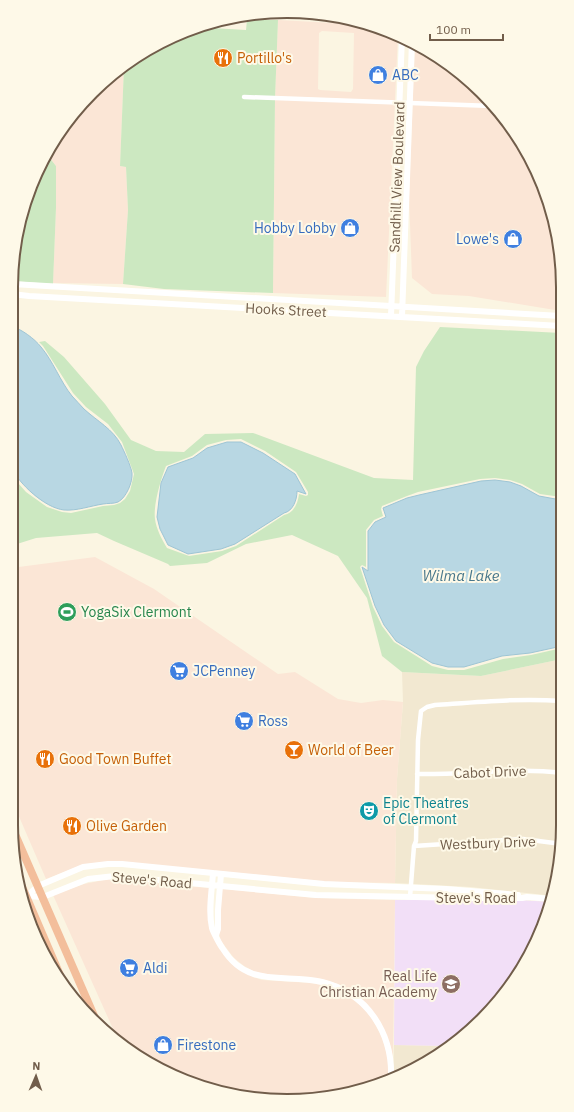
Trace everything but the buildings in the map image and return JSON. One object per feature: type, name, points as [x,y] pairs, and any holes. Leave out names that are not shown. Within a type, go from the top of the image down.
[{"type":"highway","points":[[19,843],[89,1006]]},
{"type":"highway","points":[[28,899],[51,955]]},
{"type":"street","name":"Sandhill View Boulevard","points":[[391,316],[402,44]]},
{"type":"street","name":"Sandhill View Boulevard","points":[[402,317],[412,49]]},
{"type":"street","points":[[244,97],[485,106]]},
{"type":"street","points":[[396,197],[406,197]]},
{"type":"street","name":"Hooks Street","points":[[18,284],[556,316]]},
{"type":"street","name":"Hooks Street","points":[[18,294],[556,326]]},
{"type":"street","points":[[218,307],[219,296]]},
{"type":"street","points":[[410,897],[414,846],[416,841],[420,711],[435,705],[503,700],[541,699],[556,700]]},
{"type":"street","name":"Cabot Drive","points":[[417,774],[515,770],[542,770],[556,772]]},
{"type":"street","name":"Westbury Drive","points":[[414,846],[523,839],[555,843]]},
{"type":"street","name":"Steve's Road","points":[[27,896],[38,886],[83,867],[122,864],[324,884],[454,889],[523,895],[527,897]]},
{"type":"street","points":[[213,873],[212,929],[226,953],[232,960],[254,974],[270,978],[312,980],[322,982],[342,989],[358,1000],[372,1014],[380,1025],[390,1057],[391,1074]]},
{"type":"street","points":[[216,935],[218,929],[221,874]]},
{"type":"street","name":"Steve's Road","points":[[27,896],[43,897],[83,881],[109,876],[316,895],[546,898]]},
{"type":"shaded area","points":[[278,20],[341,23],[390,38],[398,42],[386,297],[273,293],[275,99]],"holes":[[[322,31],[354,33],[353,89],[351,92],[318,89],[319,33]]]},
{"type":"shaded area","points":[[415,50],[451,74],[477,97],[500,123],[520,153],[536,184],[547,217],[554,252],[556,310],[469,296],[432,294],[412,278],[409,197]]},
{"type":"shaded area","points":[[124,73],[120,166],[126,167],[128,210],[123,284],[53,283],[56,166],[51,159],[63,138],[97,97]]},
{"type":"shaded area","points":[[95,557],[154,589],[278,674],[295,672],[338,699],[361,703],[383,700],[403,702],[397,779],[395,883],[330,882],[208,870],[82,865],[46,879],[18,814],[18,567]]},
{"type":"shaded area","points":[[556,660],[556,825],[554,860],[547,895],[470,887],[395,883],[397,779],[403,702],[402,672],[481,676]]},
{"type":"shaded area","points":[[109,879],[209,888],[209,903],[217,944],[231,963],[253,977],[262,980],[312,983],[331,987],[348,996],[364,1008],[370,1015],[382,1037],[388,1058],[388,1075],[357,1085],[322,1092],[287,1094],[252,1092],[217,1085],[201,1080],[184,1074],[152,1058],[114,1030],[53,895],[84,884]]},
{"type":"shaded area","points":[[222,889],[315,898],[395,900],[393,1057],[391,1047],[381,1023],[367,1004],[351,991],[338,984],[322,979],[271,975],[255,972],[234,958],[221,941],[219,934]]},
{"type":"shaded area","name":"Real Life Christian Academy","points":[[395,900],[518,900],[545,902],[536,928],[520,960],[500,989],[477,1015],[440,1046],[394,1045]]},
{"type":"shaded area","points":[[394,1045],[440,1046],[422,1058],[393,1072]]},
{"type":"green space","points":[[278,20],[275,99],[273,293],[164,289],[123,284],[128,210],[126,167],[120,166],[124,73],[153,54],[184,38],[214,28],[246,30],[247,21]]},
{"type":"green space","points":[[51,159],[56,166],[53,284],[18,281],[20,252],[27,217],[38,184]]},
{"type":"green space","points":[[440,327],[556,333],[556,496],[540,494],[522,484],[510,480],[495,478],[480,479],[418,492],[382,506],[381,509],[383,516],[374,520],[366,530],[366,567],[362,565],[360,567],[373,607],[382,626],[394,642],[432,666],[448,670],[464,670],[503,659],[556,649],[556,660],[481,676],[402,672],[382,656],[367,598],[338,556],[292,535],[246,544],[207,563],[170,566],[97,533],[36,538],[18,544],[18,483],[26,492],[47,507],[62,512],[71,513],[120,503],[125,499],[130,491],[134,474],[122,442],[108,424],[86,407],[73,393],[39,342],[45,341],[64,357],[105,404],[131,440],[156,451],[184,452],[205,434],[253,433],[374,478],[413,480],[416,367],[424,351]],"holes":[[[241,439],[265,451],[296,472],[308,492],[308,495],[306,496],[299,494],[298,501],[293,510],[236,546],[222,551],[189,556],[167,548],[161,538],[156,523],[155,507],[166,466],[192,456],[207,445],[226,440]]]},
{"type":"water","points":[[18,329],[35,340],[49,358],[72,396],[84,409],[118,439],[132,473],[128,489],[124,497],[118,502],[74,510],[64,510],[49,505],[33,494],[18,478]]},
{"type":"water","points":[[227,442],[241,442],[263,453],[295,474],[306,494],[297,491],[295,501],[290,510],[235,544],[221,549],[188,554],[168,545],[160,529],[157,517],[161,483],[168,467],[193,458],[207,448]]},
{"type":"water","name":"Wilma Lake","points":[[495,480],[510,482],[539,496],[556,499],[556,647],[530,653],[502,656],[464,667],[448,667],[432,663],[396,641],[384,625],[375,606],[362,567],[368,571],[368,531],[375,522],[386,517],[383,508],[407,498],[481,481]]},
{"type":"place","name":"Portillo's","points":[[223,58]]},
{"type":"place","name":"ABC","points":[[378,75]]},
{"type":"place","name":"Hobby Lobby","points":[[350,228]]},
{"type":"place","name":"Lowe's","points":[[513,239]]},
{"type":"place","name":"YogaSix Clermont","points":[[67,612]]},
{"type":"place","name":"JCPenney","points":[[179,671]]},
{"type":"place","name":"Ross","points":[[244,721]]},
{"type":"place","name":"World of Beer","points":[[294,750]]},
{"type":"place","name":"Good Town Buffet","points":[[45,759]]},
{"type":"place","name":"Epic Theatres of Clermont","points":[[369,811]]},
{"type":"place","name":"Olive Garden","points":[[72,826]]},
{"type":"place","name":"Aldi","points":[[129,968]]},
{"type":"place","name":"Real Life Christian Academy","points":[[451,984]]},
{"type":"place","name":"Firestone","points":[[163,1045]]}]
